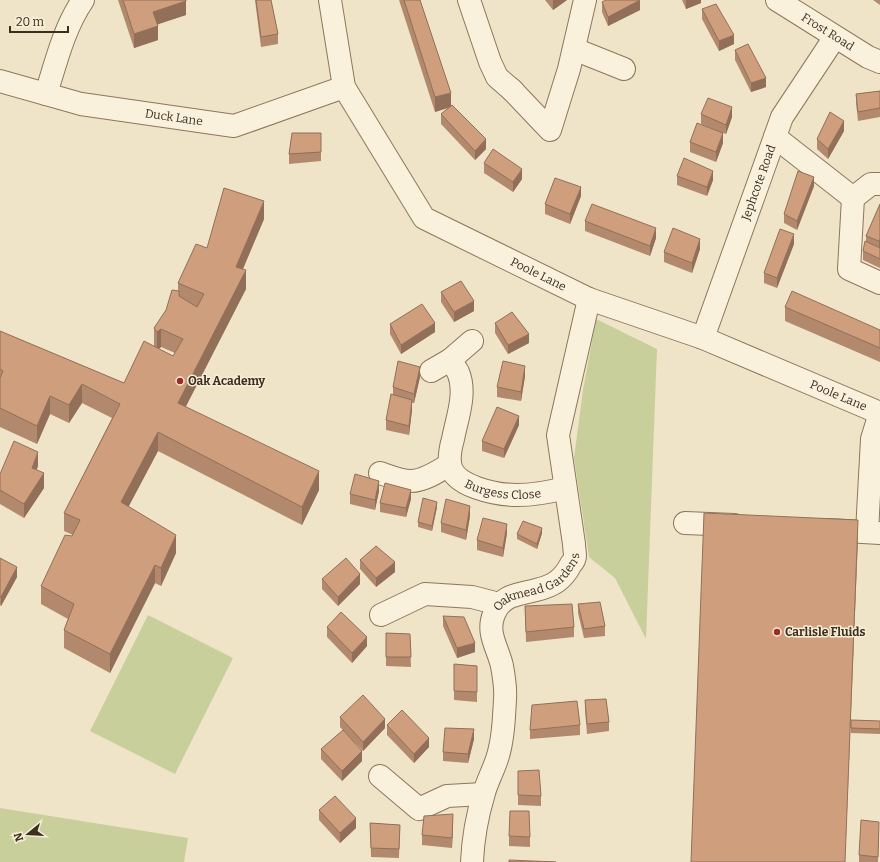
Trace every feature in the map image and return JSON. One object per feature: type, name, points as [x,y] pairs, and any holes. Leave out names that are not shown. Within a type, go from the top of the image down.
[{"type":"street","points":[[46,94],[65,35],[75,12],[83,0]]},
{"type":"street","name":"Poole Lane","points":[[330,0],[344,87],[424,218],[589,299],[703,338],[880,413]]},
{"type":"street","points":[[469,0],[490,62],[497,77],[512,90],[550,130],[569,69],[585,0]]},
{"type":"street","name":"Frost Road","points":[[777,0],[868,57],[880,62]]},
{"type":"street","name":"Jephcote Road","points":[[703,338],[782,117],[835,37]]},
{"type":"street","points":[[574,49],[624,69]]},
{"type":"street","name":"Duck Lane","points":[[0,81],[81,104],[234,126],[344,87]]},
{"type":"street","points":[[775,137],[853,198]]},
{"type":"street","points":[[880,184],[871,184],[853,198],[849,268],[880,284]]},
{"type":"street","name":"Oakmead Gardens","points":[[472,862],[474,836],[484,794],[497,759],[502,740],[504,719],[505,697],[502,665],[492,639],[491,626],[494,614],[499,604],[507,598],[516,594],[536,591],[561,580],[575,558],[558,435],[589,299]]},
{"type":"street","points":[[431,371],[450,360],[472,341]]},
{"type":"street","points":[[380,473],[411,481],[422,479],[438,472],[450,464],[450,454],[462,391],[458,372],[450,360]]},
{"type":"street","points":[[812,529],[874,532],[872,439],[880,413]]},
{"type":"street","name":"Burgess Close","points":[[450,464],[452,471],[462,481],[480,489],[517,495],[548,492],[566,488]]},
{"type":"street","points":[[685,523],[756,526]]},
{"type":"street","points":[[381,615],[425,594],[472,597],[499,604]]},
{"type":"street","points":[[380,776],[419,809],[447,796],[484,794]]},
{"type":"green space","points":[[596,319],[657,349],[646,639],[615,578],[589,557],[574,458],[583,390]]},
{"type":"green space","points":[[148,615],[233,658],[175,774],[90,731]]},
{"type":"green space","points":[[0,808],[188,838],[184,862],[0,862]]},
{"type":"building","points":[[123,0],[186,1],[153,12],[158,26],[134,34]]},
{"type":"building","points":[[256,0],[271,0],[278,34],[261,37]]},
{"type":"building","points":[[404,0],[420,0],[451,93],[435,97]]},
{"type":"building","points":[[606,0],[640,0],[608,17],[602,2]]},
{"type":"building","points":[[716,4],[734,35],[719,41],[702,9]]},
{"type":"building","points":[[748,44],[766,78],[751,83],[735,50]]},
{"type":"building","points":[[880,91],[880,108],[858,112],[856,94]]},
{"type":"building","points":[[708,98],[732,107],[726,125],[701,114]]},
{"type":"building","points":[[452,105],[486,139],[475,151],[441,114]]},
{"type":"building","points":[[830,112],[844,121],[828,149],[817,139]]},
{"type":"building","points":[[697,123],[723,133],[716,152],[690,142]]},
{"type":"building","points":[[292,133],[321,133],[321,152],[289,154]]},
{"type":"building","points":[[493,149],[522,169],[513,182],[484,163]]},
{"type":"building","points":[[684,158],[713,171],[707,187],[677,176]]},
{"type":"building","points":[[798,171],[814,177],[797,221],[784,214]]},
{"type":"building","points":[[555,178],[581,187],[570,214],[545,204]]},
{"type":"building","points":[[224,188],[264,201],[236,267],[246,270],[178,403],[319,471],[302,507],[158,432],[121,502],[176,535],[161,568],[155,565],[110,654],[64,630],[74,604],[41,586],[65,535],[72,536],[80,520],[64,513],[120,404],[82,384],[69,405],[50,396],[37,426],[0,408],[0,378],[3,371],[0,369],[0,331],[124,383],[144,341],[173,356],[183,339],[161,329],[157,332],[154,328],[166,310],[172,290],[179,291],[179,296],[197,307],[204,294],[178,283],[196,244],[207,248]]},
{"type":"building","points":[[592,204],[656,228],[650,246],[585,221]]},
{"type":"building","points":[[880,204],[880,239],[879,241],[866,236]]},
{"type":"building","points":[[673,228],[700,239],[692,263],[664,252]]},
{"type":"building","points":[[780,229],[794,234],[777,278],[764,273]]},
{"type":"building","points":[[865,241],[880,248],[880,259],[863,251]]},
{"type":"building","points":[[461,281],[474,301],[454,312],[441,292]]},
{"type":"building","points":[[792,291],[880,330],[880,348],[785,307]]},
{"type":"building","points":[[422,304],[435,323],[401,345],[390,324]]},
{"type":"building","points":[[512,312],[529,334],[508,345],[495,323]]},
{"type":"building","points":[[398,361],[420,367],[414,394],[393,387]]},
{"type":"building","points":[[503,361],[525,366],[521,392],[497,387]]},
{"type":"building","points":[[391,394],[412,400],[409,426],[386,420]]},
{"type":"building","points":[[497,407],[519,416],[504,449],[482,441]]},
{"type":"building","points":[[14,441],[38,452],[32,468],[44,473],[24,504],[0,490],[0,474]]},
{"type":"building","points":[[355,474],[379,481],[375,500],[350,494]]},
{"type":"building","points":[[385,483],[411,490],[406,508],[380,503]]},
{"type":"building","points":[[423,498],[437,502],[432,526],[418,522]]},
{"type":"building","points":[[446,499],[470,506],[466,530],[441,523]]},
{"type":"building","name":"Carlisle Fluids","points":[[704,513],[858,520],[845,862],[691,862]]},
{"type":"building","points":[[483,518],[507,524],[503,548],[477,540]]},
{"type":"building","points":[[523,521],[542,528],[537,544],[517,534]]},
{"type":"building","points":[[376,546],[395,562],[376,578],[360,560]]},
{"type":"building","points":[[0,558],[17,567],[1,597],[0,596]]},
{"type":"building","points":[[346,558],[360,574],[338,597],[322,579]]},
{"type":"building","points":[[600,602],[605,626],[584,629],[578,604]]},
{"type":"building","points":[[572,604],[574,627],[526,632],[525,606]]},
{"type":"building","points":[[341,612],[367,637],[352,653],[327,627]]},
{"type":"building","points":[[443,616],[464,617],[475,643],[457,648]]},
{"type":"building","points":[[386,633],[410,634],[411,657],[386,657]]},
{"type":"building","points":[[454,664],[477,666],[477,692],[454,691]]},
{"type":"building","points":[[363,695],[385,719],[363,742],[340,717]]},
{"type":"building","points":[[606,699],[609,722],[587,724],[585,700]]},
{"type":"building","points":[[577,701],[580,725],[530,730],[532,705]]},
{"type":"building","points":[[402,710],[429,738],[414,754],[387,725]]},
{"type":"building","points":[[851,720],[880,721],[880,729],[851,728]]},
{"type":"building","points":[[445,728],[474,729],[468,754],[443,752]]},
{"type":"building","points":[[343,730],[362,751],[342,771],[321,749]]},
{"type":"building","points":[[539,770],[541,796],[518,795],[518,771]]},
{"type":"building","points":[[335,796],[356,818],[340,833],[319,810]]},
{"type":"building","points":[[510,811],[529,811],[530,837],[509,836]]},
{"type":"building","points":[[453,814],[452,838],[422,835],[424,816]]},
{"type":"building","points":[[861,820],[879,822],[878,857],[859,855]]},
{"type":"building","points":[[370,823],[400,825],[399,849],[371,848]]},
{"type":"building","points":[[509,860],[556,862],[509,862]]},
{"type":"place","name":"Oak Academy","points":[[180,381]]},
{"type":"place","name":"Carlisle Fluids","points":[[777,632]]}]
